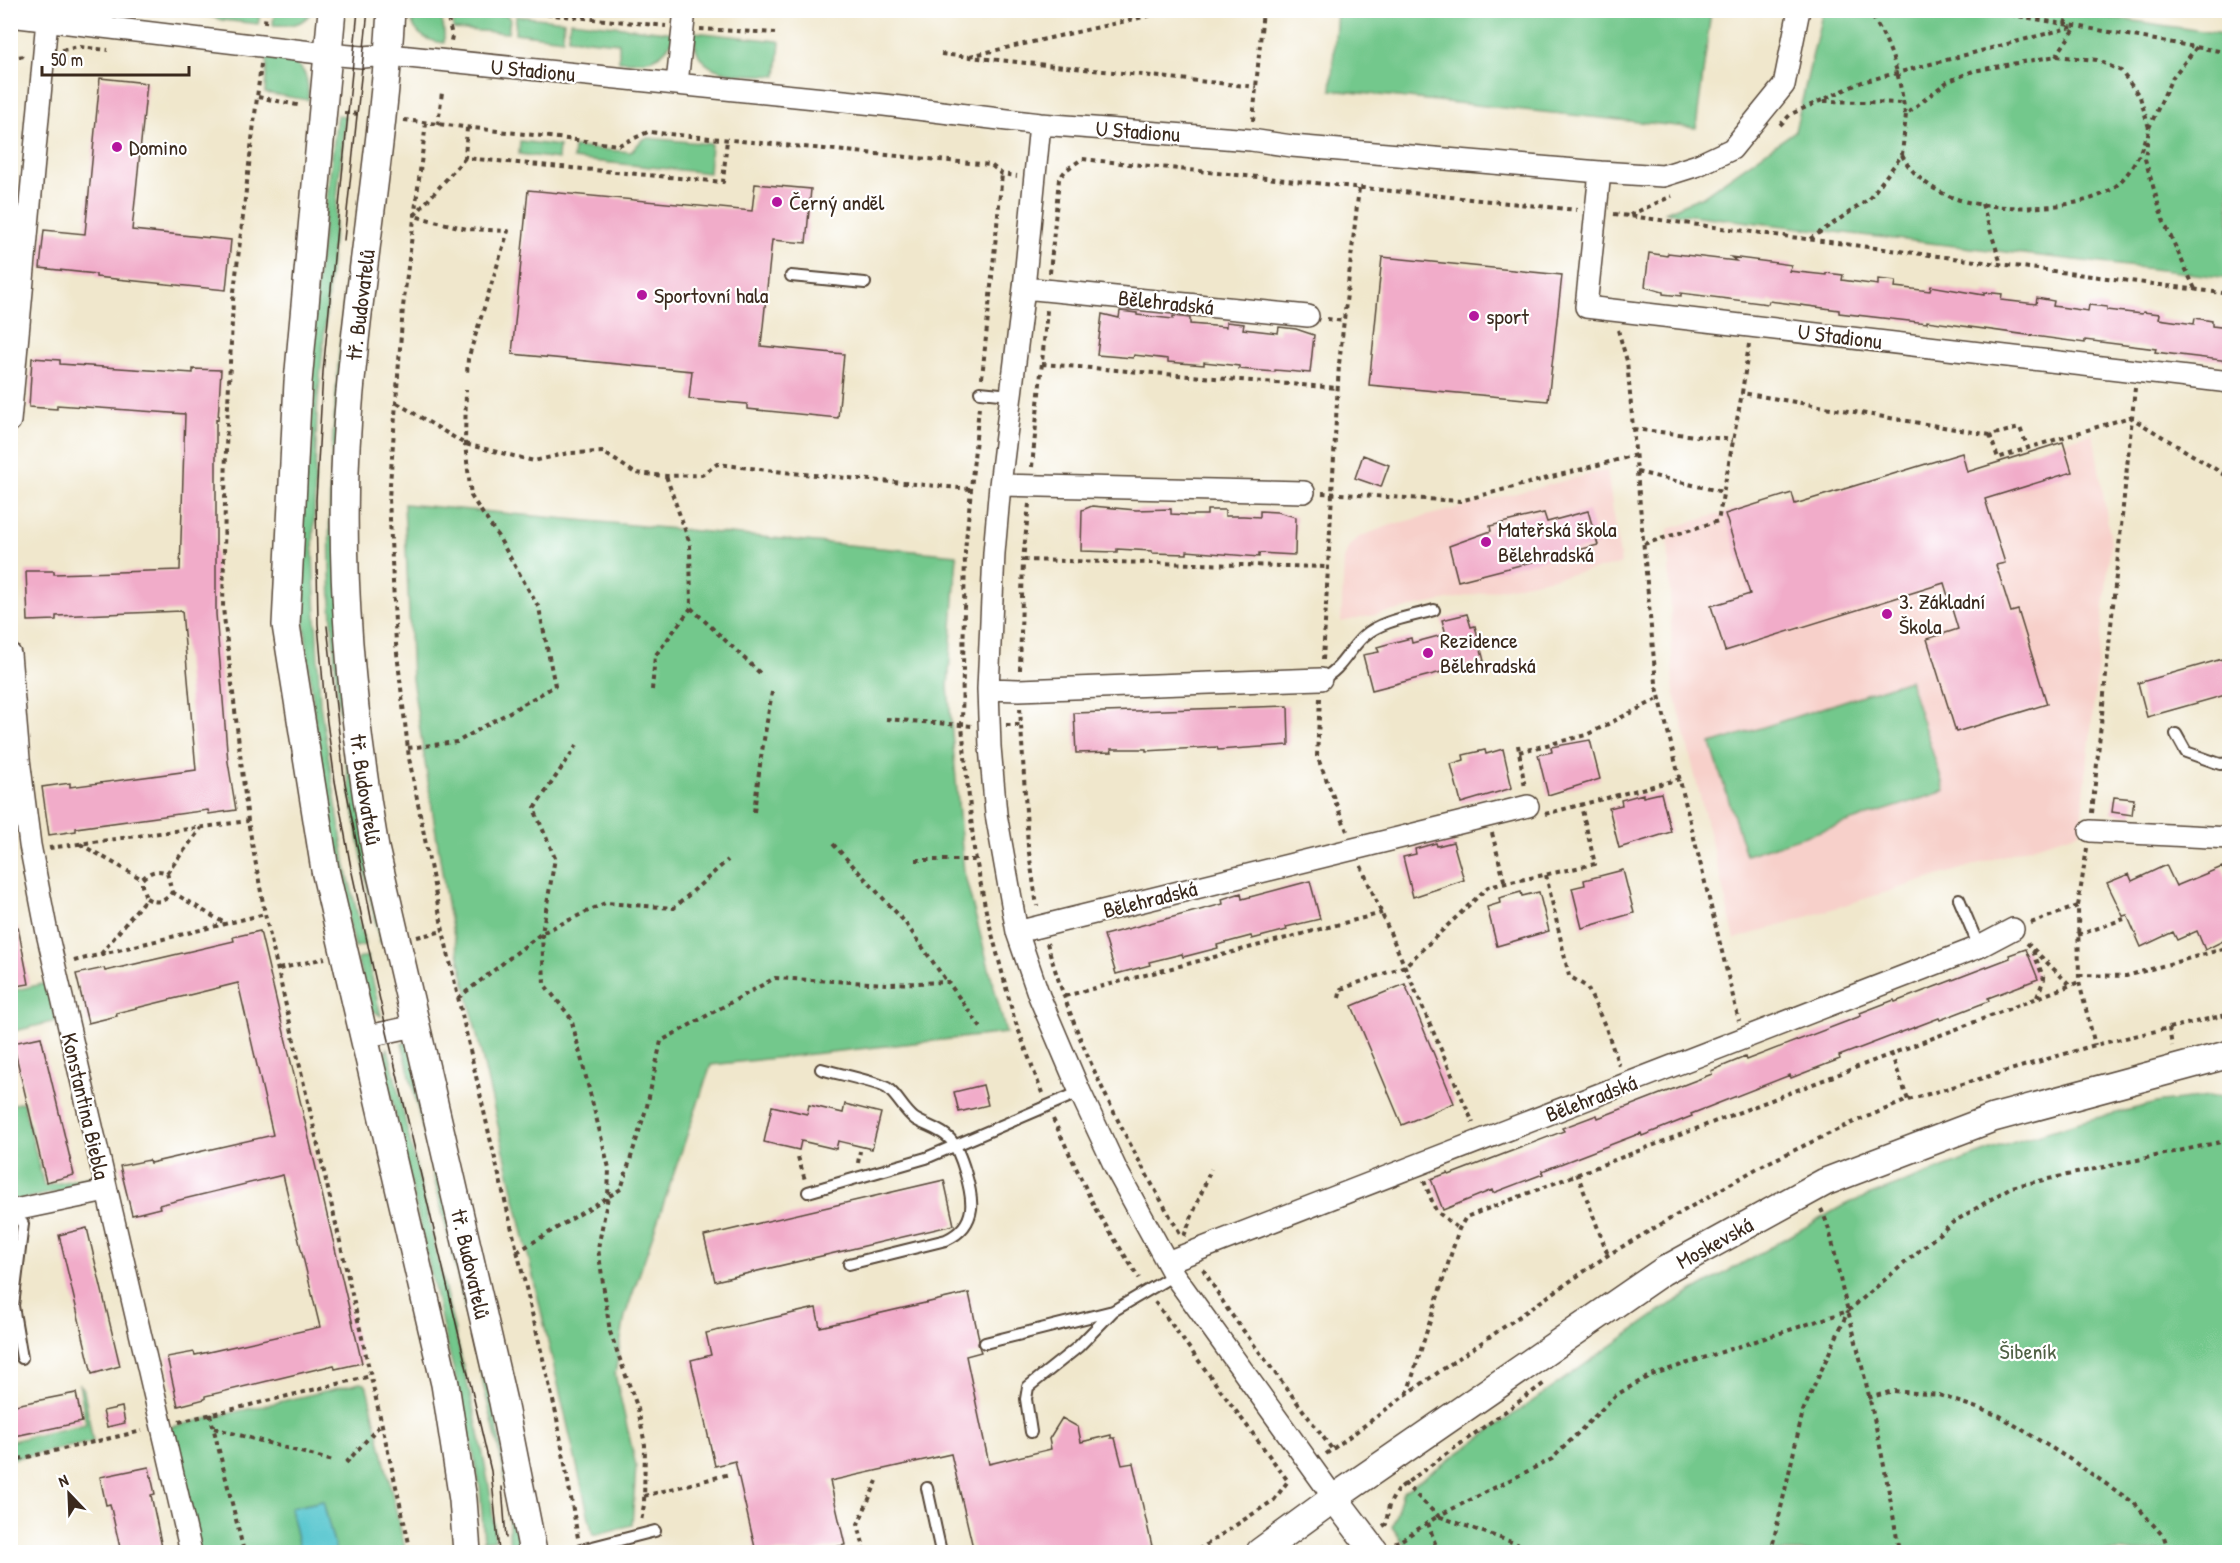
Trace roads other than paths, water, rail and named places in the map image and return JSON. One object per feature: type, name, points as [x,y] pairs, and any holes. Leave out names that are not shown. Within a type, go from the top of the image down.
[{"type":"street","points":[[332,10],[321,110],[298,382],[286,625],[325,870],[445,1384],[463,1500],[467,1552]]},
{"type":"street","name":"tř. Budovatelů","points":[[391,10],[384,117],[353,358],[346,448],[345,594],[349,660],[364,786],[375,848],[504,1402],[533,1552]]},
{"type":"street","name":"U Stadionu","points":[[10,16],[328,54],[362,57],[389,55],[677,83],[1040,124],[1663,176],[1698,165],[1732,149],[1784,85],[1799,10]]},
{"type":"street","points":[[677,83],[684,19]]},
{"type":"street","points":[[10,421],[47,20]]},
{"type":"street","points":[[1040,124],[1024,288],[1000,485],[994,552],[988,689],[996,814],[1017,932],[1039,996],[1080,1092],[1117,1171],[1171,1268],[1375,1552]]},
{"type":"street","name":"U Stadionu","points":[[1600,172],[1594,212],[1586,307],[2229,382]]},
{"type":"street","name":"Bělehradská","points":[[1024,288],[1308,316]]},
{"type":"street","points":[[1000,485],[1304,492]]},
{"type":"street","name":"Konstantina Biebla","points":[[10,654],[19,759],[31,851],[54,966],[191,1552]]},
{"type":"street","points":[[988,689],[1019,690],[1322,679]]},
{"type":"street","name":"Bělehradská","points":[[1017,932],[1353,848],[1488,818],[1528,806]]},
{"type":"street","points":[[2090,831],[2229,838]]},
{"type":"street","name":"Bělehradská","points":[[1171,1268],[1191,1251],[1979,947],[2013,929]]},
{"type":"street","points":[[364,1037],[415,1026]]},
{"type":"street","name":"Moskevská","points":[[1260,1552],[1334,1498],[1663,1272],[1826,1182],[1993,1118],[2229,1054]]},
{"type":"street","points":[[11,1211],[106,1191]]},
{"type":"lane","points":[[791,276],[865,283]]},
{"type":"lane","points":[[980,392],[1011,395]]},
{"type":"lane","points":[[1322,679],[1331,675],[1359,641],[1377,627],[1434,610]]},
{"type":"lane","points":[[2176,734],[2186,752],[2220,764],[2229,763]]},
{"type":"lane","points":[[1959,899],[1979,947]]},
{"type":"lane","points":[[821,1069],[885,1087],[915,1119],[949,1137],[955,1146],[964,1171],[971,1209],[965,1224],[957,1235],[946,1240],[849,1264]]},
{"type":"lane","points":[[808,1192],[926,1158],[1080,1092]]},
{"type":"lane","points":[[11,1211],[23,1224],[13,1306],[22,1358]]},
{"type":"lane","points":[[985,1343],[1113,1311],[1148,1292],[1171,1268]]},
{"type":"lane","points":[[1031,1432],[1026,1399],[1028,1387],[1078,1347],[1113,1311]]},
{"type":"lane","points":[[927,1488],[941,1552]]},
{"type":"lane","points":[[573,1552],[654,1531]]},
{"type":"water","points":[[323,1501],[336,1552],[300,1552],[290,1508]]},
{"type":"tram line","points":[[358,10],[323,372],[316,500],[318,624],[325,707],[335,781],[351,868],[387,1032],[491,1471],[499,1552]]},
{"type":"tram line","points":[[344,240],[368,10]]},
{"type":"tram line","points":[[327,626],[344,778],[372,923]]},
{"type":"tram line","points":[[502,1487],[506,1538]]},
{"type":"place","name":"Domino","points":[[117,147]]},
{"type":"place","name":"Černý anděl","points":[[777,202]]},
{"type":"place","name":"Sportovní hala","points":[[642,295]]},
{"type":"place","name":"sport","points":[[1474,316]]},
{"type":"place","name":"Mateřská škola Bělehradská","points":[[1486,542]]},
{"type":"place","name":"3. Základní Škola","points":[[1887,614]]},
{"type":"place","name":"Rezidence Bělehradská","points":[[1428,653]]},
{"type":"park label","name":"Šibeník","points":[[2028,1351]]}]
